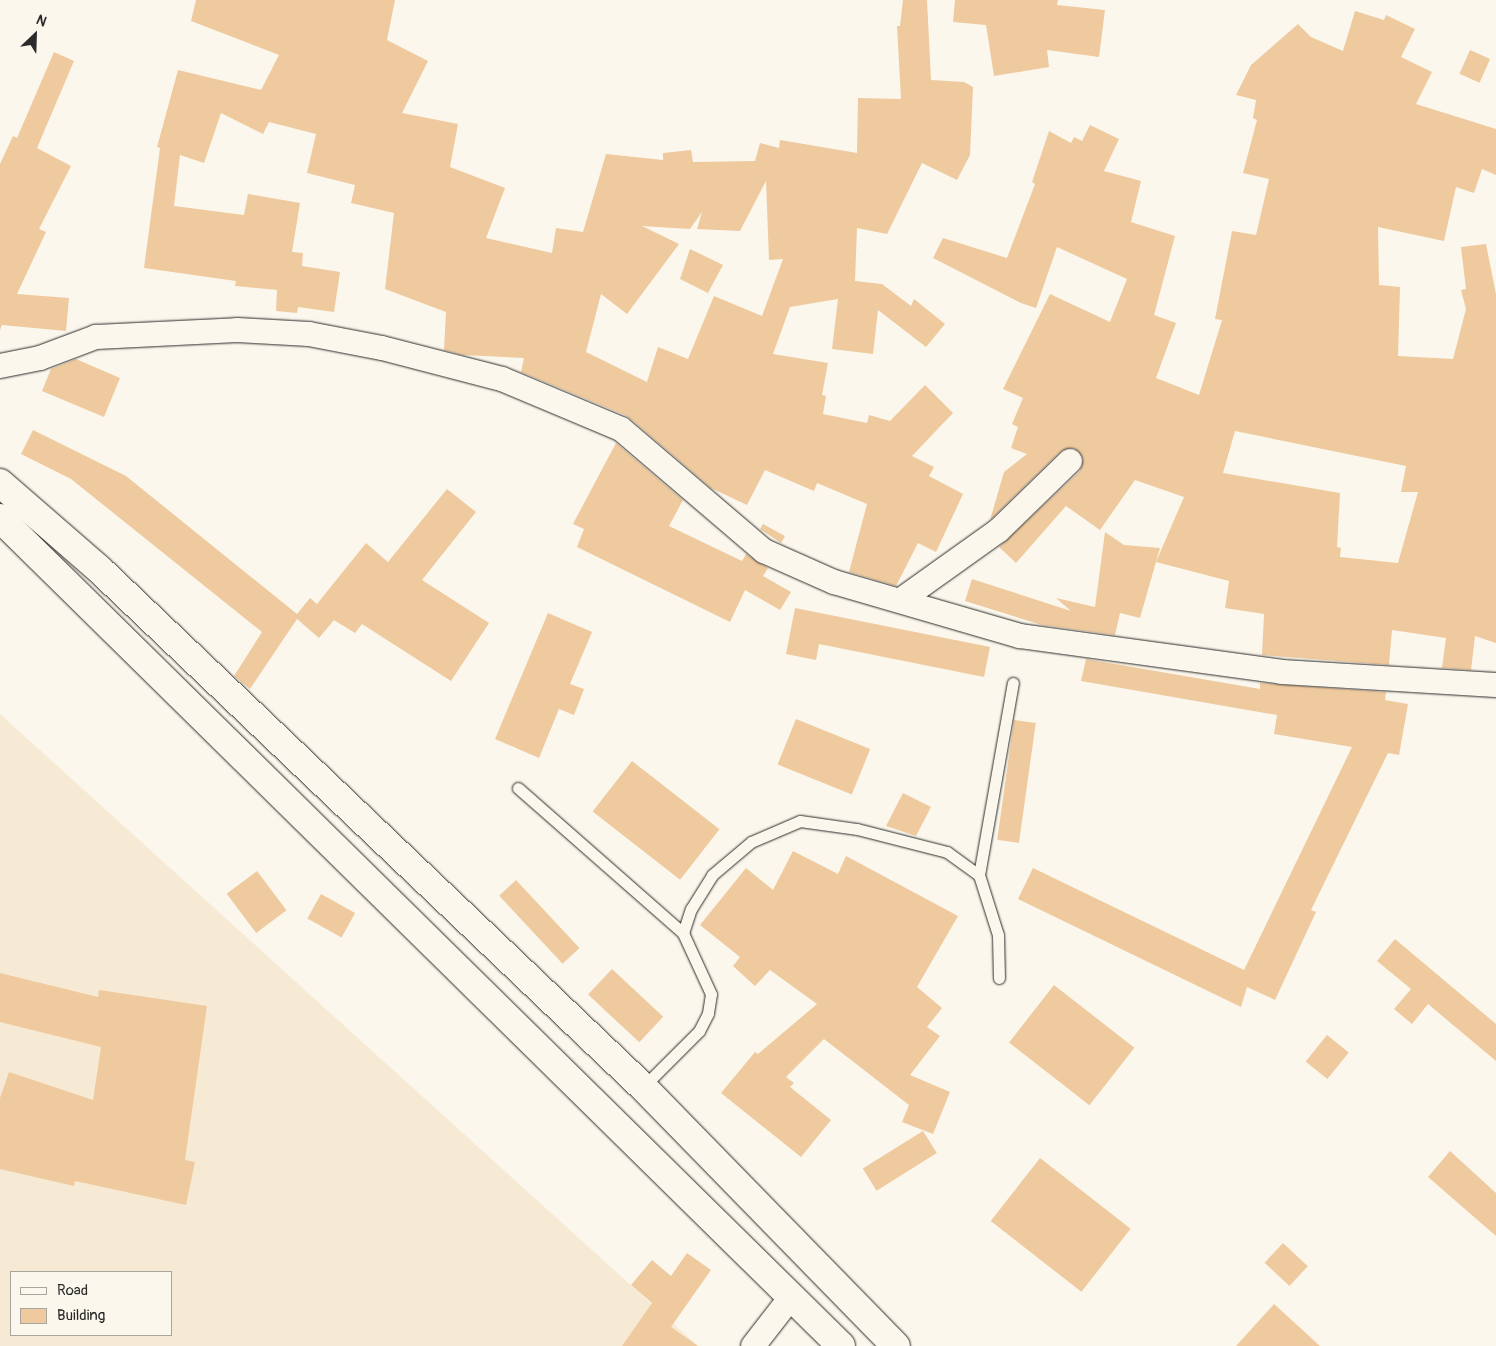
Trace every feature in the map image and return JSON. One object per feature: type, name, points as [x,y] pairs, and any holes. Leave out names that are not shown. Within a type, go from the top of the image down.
[{"type":"highway","points":[[0,483],[100,568],[643,1087],[896,1346]]},
{"type":"highway","points":[[0,518],[841,1346]]},
{"type":"street","points":[[0,366],[40,358],[96,337],[237,330],[309,334],[392,350],[502,379],[621,429],[764,551],[834,582],[1020,636],[1282,672],[1496,685]]},
{"type":"street","points":[[901,600],[1000,530],[1070,461]]},
{"type":"street","points":[[753,1346],[791,1297]]},
{"type":"lane","points":[[999,978],[998,935],[979,875],[1013,683]]},
{"type":"lane","points":[[518,788],[683,933],[711,994],[708,1013],[699,1031],[643,1087]]},
{"type":"lane","points":[[683,933],[691,909],[712,875],[751,842],[800,821],[857,829],[946,852],[979,875]]},
{"type":"shaded area","points":[[0,714],[698,1346],[0,1346]]},
{"type":"building","points":[[196,0],[395,0],[387,40],[428,61],[402,113],[458,124],[450,167],[505,188],[486,238],[552,253],[556,228],[583,232],[606,154],[663,160],[663,153],[691,150],[693,162],[755,161],[760,143],[779,148],[780,140],[857,153],[858,98],[901,99],[897,26],[900,26],[903,0],[927,0],[931,80],[964,82],[973,87],[970,155],[957,180],[922,163],[887,234],[857,228],[855,281],[882,284],[911,306],[914,299],[945,324],[926,347],[878,310],[873,354],[832,349],[838,299],[790,307],[773,354],[828,363],[822,395],[826,396],[823,414],[867,423],[869,415],[890,421],[925,385],[953,413],[912,456],[934,467],[929,476],[963,494],[936,552],[918,543],[896,586],[849,572],[867,504],[817,483],[814,491],[765,470],[747,505],[711,488],[627,416],[521,372],[524,358],[463,355],[444,350],[446,312],[385,289],[394,213],[351,203],[355,185],[307,173],[316,134],[269,122],[263,134],[221,113],[204,163],[180,155],[174,206],[244,215],[248,194],[300,203],[292,252],[303,253],[302,266],[340,272],[334,312],[298,307],[297,313],[276,311],[277,290],[235,286],[236,281],[144,268],[160,148],[157,147],[178,70],[261,90],[279,55],[191,21]],"holes":[[[766,181],[769,260],[783,259],[762,316],[714,296],[688,359],[658,347],[647,382],[586,352],[601,294],[627,314],[679,244],[642,226],[690,229],[702,212],[697,229],[740,231]]]},
{"type":"building","points":[[955,0],[1058,0],[1057,5],[1105,10],[1099,57],[1047,50],[1049,67],[994,76],[986,25],[953,22]]},
{"type":"building","points":[[1355,11],[1384,20],[1386,15],[1415,29],[1401,57],[1432,72],[1416,104],[1496,129],[1496,175],[1482,169],[1474,193],[1456,187],[1444,241],[1378,227],[1379,285],[1400,287],[1398,356],[1453,359],[1466,309],[1461,290],[1466,289],[1461,247],[1486,244],[1496,294],[1496,643],[1475,636],[1471,670],[1442,668],[1446,638],[1392,630],[1389,665],[1262,655],[1264,614],[1225,608],[1229,581],[1156,562],[1184,497],[1135,480],[1100,530],[1066,506],[1016,563],[999,547],[1080,471],[1083,458],[1074,448],[1061,451],[990,520],[1004,472],[1027,454],[1011,448],[1018,427],[1012,424],[1023,398],[1003,389],[1050,294],[1110,322],[1127,279],[1057,247],[1036,308],[1021,303],[933,258],[943,238],[1007,258],[1035,184],[1032,182],[1049,131],[1071,143],[1074,137],[1082,141],[1090,125],[1119,139],[1104,171],[1141,181],[1131,222],[1175,236],[1154,315],[1176,323],[1156,378],[1199,395],[1222,320],[1215,319],[1232,231],[1256,235],[1269,179],[1243,173],[1257,120],[1253,118],[1256,100],[1236,95],[1251,65],[1298,24],[1311,37],[1343,51]],"holes":[[[1235,431],[1406,466],[1401,492],[1418,492],[1398,563],[1340,557],[1341,548],[1337,547],[1340,493],[1223,473]]]},
{"type":"building","points":[[1470,50],[1490,59],[1480,83],[1459,74]]},
{"type":"building","points":[[54,52],[74,61],[37,148],[71,166],[39,229],[46,232],[17,294],[69,298],[66,331],[2,325],[0,330],[0,164],[13,136],[17,138]]},
{"type":"building","points":[[690,249],[723,265],[708,293],[680,279]]},
{"type":"building","points":[[76,359],[120,378],[104,417],[42,391],[51,369]]},
{"type":"building","points":[[33,430],[126,476],[297,614],[310,598],[317,604],[366,543],[388,562],[447,489],[476,512],[422,580],[489,623],[451,681],[362,624],[355,633],[334,620],[319,638],[297,619],[250,689],[234,676],[262,632],[71,479],[21,454]]},
{"type":"building","points":[[616,443],[683,500],[669,526],[742,561],[746,554],[768,568],[763,576],[791,592],[780,610],[745,590],[730,622],[577,547],[584,529],[573,524]]},
{"type":"building","points":[[763,524],[785,536],[781,543],[760,529]]},
{"type":"building","points":[[1105,532],[1124,545],[1160,548],[1140,618],[1120,613],[1115,635],[1042,625],[965,601],[972,579],[1071,611],[1056,598],[1095,607]]},
{"type":"building","points":[[795,608],[990,647],[984,677],[819,644],[816,660],[786,654]]},
{"type":"building","points":[[548,613],[592,632],[570,684],[584,689],[574,715],[559,709],[539,758],[495,739]]},
{"type":"building","points":[[1086,659],[1260,689],[1260,683],[1386,692],[1385,700],[1408,704],[1399,755],[1388,753],[1311,910],[1316,912],[1275,1000],[1247,987],[1241,1007],[1018,899],[1033,868],[1244,970],[1352,747],[1274,734],[1277,715],[1081,681]]},
{"type":"building","points":[[796,719],[870,749],[852,794],[778,764]]},
{"type":"building","points":[[1014,720],[1036,723],[1019,843],[997,840]]},
{"type":"building","points":[[632,761],[719,829],[680,880],[593,811]]},
{"type":"building","points":[[903,793],[931,807],[916,836],[886,826]]},
{"type":"building","points":[[793,851],[838,874],[846,856],[958,916],[917,987],[942,1008],[927,1027],[940,1036],[910,1075],[950,1092],[933,1134],[902,1122],[909,1105],[824,1039],[786,1077],[794,1083],[790,1087],[831,1120],[801,1157],[721,1093],[755,1052],[758,1054],[817,1004],[770,970],[755,986],[733,966],[740,957],[700,925],[746,868],[773,890]]},
{"type":"building","points":[[257,871],[286,910],[256,933],[227,894]]},
{"type":"building","points":[[516,880],[579,948],[563,964],[499,896]]},
{"type":"building","points":[[321,894],[355,913],[342,937],[307,918]]},
{"type":"building","points":[[1395,939],[1496,1024],[1496,1061],[1428,1004],[1412,1024],[1394,1009],[1411,989],[1377,961]]},
{"type":"building","points":[[612,969],[663,1017],[639,1042],[588,995]]},
{"type":"building","points":[[0,973],[98,997],[99,990],[207,1006],[185,1160],[195,1162],[186,1205],[75,1181],[74,1186],[0,1169],[0,1098],[9,1072],[93,1100],[101,1047],[0,1022]]},
{"type":"building","points":[[1054,985],[1134,1048],[1089,1105],[1009,1043]]},
{"type":"building","points":[[1327,1035],[1349,1053],[1327,1079],[1306,1061]]},
{"type":"building","points":[[923,1131],[937,1153],[877,1191],[863,1169]]},
{"type":"building","points":[[1450,1151],[1496,1193],[1496,1236],[1428,1177]]},
{"type":"building","points":[[1040,1158],[1131,1229],[1081,1292],[991,1221]]},
{"type":"building","points":[[1283,1243],[1308,1266],[1289,1286],[1265,1263]]},
{"type":"building","points":[[687,1253],[711,1270],[671,1327],[698,1346],[622,1346],[652,1303],[631,1285],[652,1260],[671,1276]]},
{"type":"building","points":[[1274,1304],[1320,1346],[1236,1346]]}]
